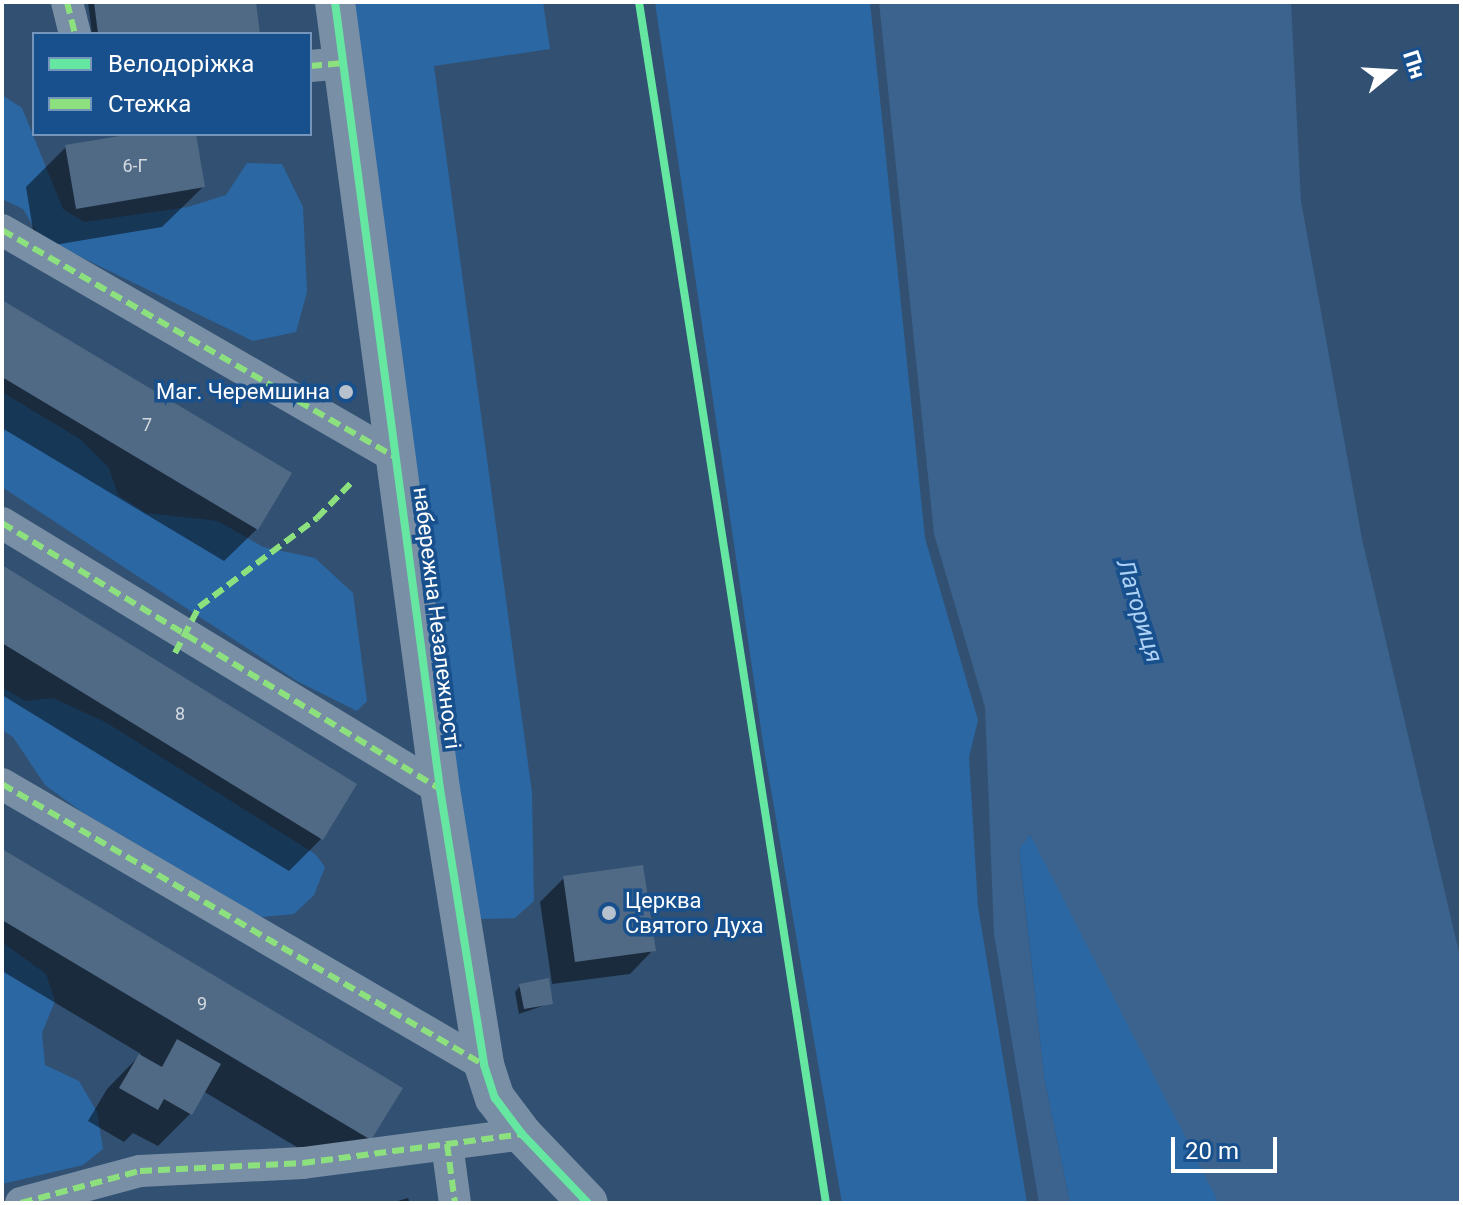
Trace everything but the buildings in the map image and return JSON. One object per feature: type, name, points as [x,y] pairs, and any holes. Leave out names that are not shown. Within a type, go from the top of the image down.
[{"type":"street","points":[[67,2],[74,32]]},
{"type":"street","name":"набережна Незалежності","points":[[335,2],[327,65],[398,459],[440,789],[484,1065],[495,1098],[522,1134],[588,1203]]},
{"type":"street","points":[[2,230],[398,459]]},
{"type":"street","points":[[2,523],[440,789]]},
{"type":"street","points":[[2,784],[484,1065]]},
{"type":"street","points":[[21,1203],[140,1171],[303,1163],[522,1134]]},
{"type":"street","points":[[447,1144],[455,1203]]},
{"type":"shaded area","points":[[335,2],[543,2],[550,49],[434,66],[532,793],[534,901],[515,918],[482,919],[457,895]]},
{"type":"shaded area","points":[[655,2],[870,2],[925,538],[978,720],[969,757],[978,907],[1027,1203],[842,1203],[763,743]]},
{"type":"shaded area","points":[[2,95],[22,108],[63,209],[84,222],[188,207],[226,195],[247,163],[282,164],[303,207],[307,292],[296,332],[253,341],[40,237],[23,209],[2,199]]},
{"type":"shaded area","points":[[2,392],[80,439],[109,468],[118,495],[146,513],[218,521],[263,547],[315,558],[353,593],[367,701],[357,711],[297,681],[2,487]]},
{"type":"shaded area","points":[[2,687],[25,701],[53,698],[107,723],[315,854],[325,867],[314,895],[294,914],[261,917],[82,812],[45,785],[13,737],[2,730]]},
{"type":"shaded area","points":[[1030,834],[1219,1203],[1070,1203],[1044,1077],[1019,849]]},
{"type":"shaded area","points":[[2,942],[46,974],[55,1001],[42,1033],[45,1065],[79,1081],[97,1112],[103,1149],[83,1165],[2,1184]]},
{"type":"water","name":"Латориця","points":[[879,2],[1291,2],[1301,201],[1362,539],[1461,961],[1461,1203],[1219,1203],[1030,834],[1019,850],[1044,1077],[1070,1203],[1039,1203],[994,934],[985,707],[934,534]]},
{"type":"marked path","points":[[67,2],[74,32]]},
{"type":"marked path","points":[[312,66],[344,63]]},
{"type":"marked path","points":[[2,230],[397,458]]},
{"type":"marked path","points":[[175,653],[199,607],[317,518],[354,480]]},
{"type":"marked path","points":[[2,523],[440,789]]},
{"type":"marked path","points":[[2,784],[484,1065]]},
{"type":"marked path","points":[[21,1203],[140,1171],[303,1163],[522,1134]]},
{"type":"marked path","points":[[447,1144],[455,1203]]},
{"type":"cycle path","points":[[335,2],[440,789],[484,1065],[495,1098],[522,1134],[588,1203]]},
{"type":"cycle path","points":[[639,2],[826,1203]]},
{"type":"place","name":"Маг. Черемшина","points":[[346,392]]},
{"type":"place","name":"Церква Святого Духа","points":[[609,913]]}]
